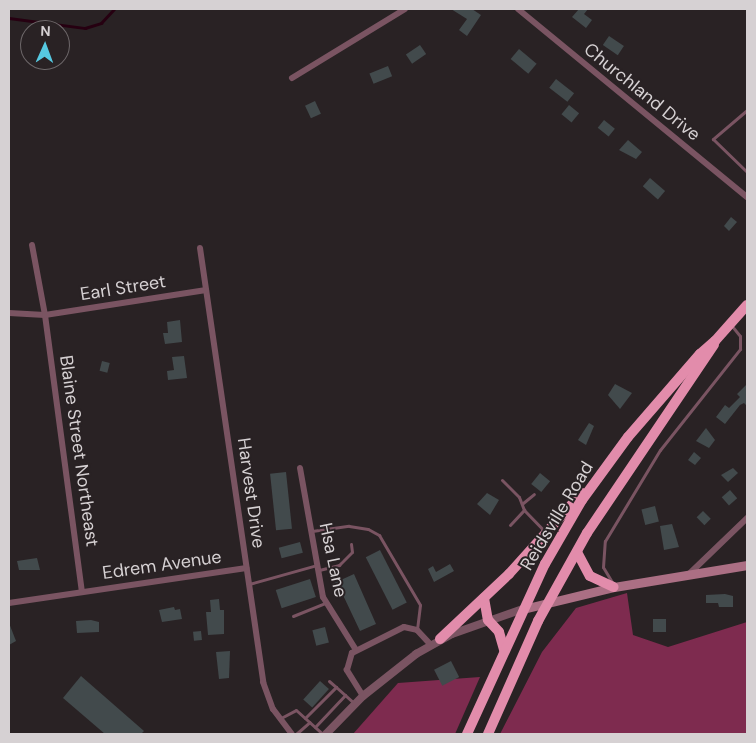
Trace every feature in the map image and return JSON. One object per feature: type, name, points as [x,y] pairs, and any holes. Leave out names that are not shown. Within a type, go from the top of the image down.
[{"type":"highway","name":"Reidsville Road","points":[[488,734],[550,600],[577,552],[627,470],[715,341],[747,305]]},
{"type":"highway","name":"Reidsville Road","points":[[467,734],[523,609],[556,543],[597,478],[700,354],[715,341]]},
{"type":"highway","points":[[440,639],[484,598],[597,478]]},
{"type":"highway","points":[[577,552],[590,576],[614,586]]},
{"type":"highway","points":[[484,598],[488,620],[499,632],[504,650]]},
{"type":"main road","points":[[523,609],[550,600],[614,586],[747,565]]},
{"type":"street","points":[[292,78],[405,9]]},
{"type":"street","name":"Churchland Drive","points":[[518,9],[747,197]]},
{"type":"street","name":"Blaine Street Northeast","points":[[32,245],[45,315],[82,591]]},
{"type":"street","name":"Harvest Drive","points":[[200,248],[263,682],[279,720],[292,734]]},
{"type":"street","name":"Earl Street","points":[[9,314],[45,315],[206,290]]},
{"type":"street","name":"Hsa Lane","points":[[300,468],[326,603],[356,650]]},
{"type":"street","points":[[688,574],[747,518]]},
{"type":"street","name":"Edrem Avenue","points":[[9,603],[246,568]]},
{"type":"street","points":[[325,734],[363,696],[440,639],[488,620],[523,609]]},
{"type":"street","points":[[363,696],[347,670],[352,652],[404,627],[417,630],[431,645]]},
{"type":"lane","points":[[747,110],[713,140],[747,172]]},
{"type":"lane","points":[[614,586],[602,567],[605,541],[660,450],[740,349],[740,336],[730,324]]},
{"type":"lane","points":[[502,480],[523,503],[524,510],[545,532]]},
{"type":"lane","points":[[523,503],[534,494]]},
{"type":"lane","points":[[510,525],[524,510]]},
{"type":"lane","points":[[311,531],[349,526],[368,529],[379,535],[420,605],[417,630]]},
{"type":"lane","points":[[248,584],[318,567],[339,565],[352,552],[350,544]]},
{"type":"lane","points":[[293,616],[326,603]]},
{"type":"lane","points":[[329,681],[355,704]]},
{"type":"lane","points":[[306,718],[336,687]]},
{"type":"lane","points":[[315,727],[345,695]]},
{"type":"lane","points":[[279,720],[296,710],[325,734]]},
{"type":"lane","points":[[296,734],[310,722]]},
{"type":"shaded area","points":[[627,593],[633,635],[668,647],[747,622],[747,734],[500,734],[542,652],[576,608]]},
{"type":"shaded area","points":[[480,677],[455,734],[353,734],[398,683]]},
{"type":"building","points":[[451,9],[472,9],[481,15],[467,36],[459,30],[467,19]]},
{"type":"building","points":[[579,9],[588,9],[584,14],[592,20],[586,28],[572,17]]},
{"type":"building","points":[[609,36],[624,46],[618,55],[603,45]]},
{"type":"building","points":[[420,45],[426,54],[412,64],[406,55]]},
{"type":"building","points":[[519,49],[537,64],[528,74],[511,59]]},
{"type":"building","points":[[388,66],[392,76],[374,84],[369,73]]},
{"type":"building","points":[[556,79],[574,93],[567,102],[549,88]]},
{"type":"building","points":[[315,101],[321,114],[311,118],[305,106]]},
{"type":"building","points":[[569,105],[579,113],[572,123],[561,114]]},
{"type":"building","points":[[604,120],[615,129],[609,137],[598,128]]},
{"type":"building","points":[[628,140],[642,152],[636,159],[619,150]]},
{"type":"building","points":[[650,178],[665,191],[658,199],[643,186]]},
{"type":"building","points":[[731,217],[737,222],[729,231],[724,226]]},
{"type":"building","points":[[180,320],[182,342],[165,344],[163,333],[168,333],[167,322]]},
{"type":"building","points":[[184,356],[187,378],[168,380],[167,371],[174,370],[172,357]]},
{"type":"building","points":[[102,361],[110,363],[107,373],[100,371]]},
{"type":"building","points":[[615,384],[632,393],[620,409],[608,395]]},
{"type":"building","points":[[747,384],[747,406],[744,403],[740,405],[725,424],[716,417],[725,405],[729,408],[740,397],[737,394]]},
{"type":"building","points":[[589,423],[594,426],[586,445],[578,440]]},
{"type":"building","points":[[706,428],[715,440],[709,448],[696,441]]},
{"type":"building","points":[[694,452],[701,458],[695,465],[688,460]]},
{"type":"building","points":[[733,468],[738,473],[728,482],[721,475]]},
{"type":"building","points":[[286,472],[292,529],[276,530],[270,474]]},
{"type":"building","points":[[540,473],[550,481],[541,492],[531,484]]},
{"type":"building","points":[[730,490],[737,498],[729,506],[722,497]]},
{"type":"building","points":[[487,493],[499,500],[490,515],[477,504]]},
{"type":"building","points":[[655,506],[659,522],[645,525],[641,509]]},
{"type":"building","points":[[703,511],[711,519],[704,525],[697,517]]},
{"type":"building","points":[[672,524],[679,547],[664,550],[660,526]]},
{"type":"building","points":[[300,542],[303,553],[282,558],[279,548]]},
{"type":"building","points":[[380,550],[407,603],[393,610],[366,557]]},
{"type":"building","points":[[37,558],[40,570],[19,570],[17,561]]},
{"type":"building","points":[[450,564],[454,571],[434,582],[428,569],[433,566],[436,572]]},
{"type":"building","points":[[354,574],[376,624],[360,631],[342,593],[337,595],[332,584]]},
{"type":"building","points":[[310,579],[316,597],[282,608],[276,590]]},
{"type":"building","points":[[725,594],[733,596],[733,607],[719,607],[718,603],[706,603],[706,595]]},
{"type":"building","points":[[219,599],[220,610],[224,610],[224,634],[208,635],[206,612],[211,612],[210,600]]},
{"type":"building","points":[[174,607],[175,610],[180,609],[182,619],[162,622],[159,610]]},
{"type":"building","points":[[653,619],[666,619],[666,632],[653,632]]},
{"type":"building","points":[[91,620],[99,622],[99,632],[77,633],[76,621]]},
{"type":"building","points":[[9,623],[16,641],[9,645]]},
{"type":"building","points":[[325,627],[329,643],[316,646],[312,630]]},
{"type":"building","points":[[201,631],[202,640],[194,641],[193,632]]},
{"type":"building","points":[[230,651],[229,678],[219,679],[216,652]]},
{"type":"building","points":[[451,661],[459,677],[442,686],[434,670]]},
{"type":"building","points":[[81,676],[144,731],[141,734],[105,734],[63,698]]},
{"type":"building","points":[[320,681],[329,689],[312,708],[303,700]]},
{"type":"waterway","points":[[9,18],[85,28],[101,23],[114,9]]}]
